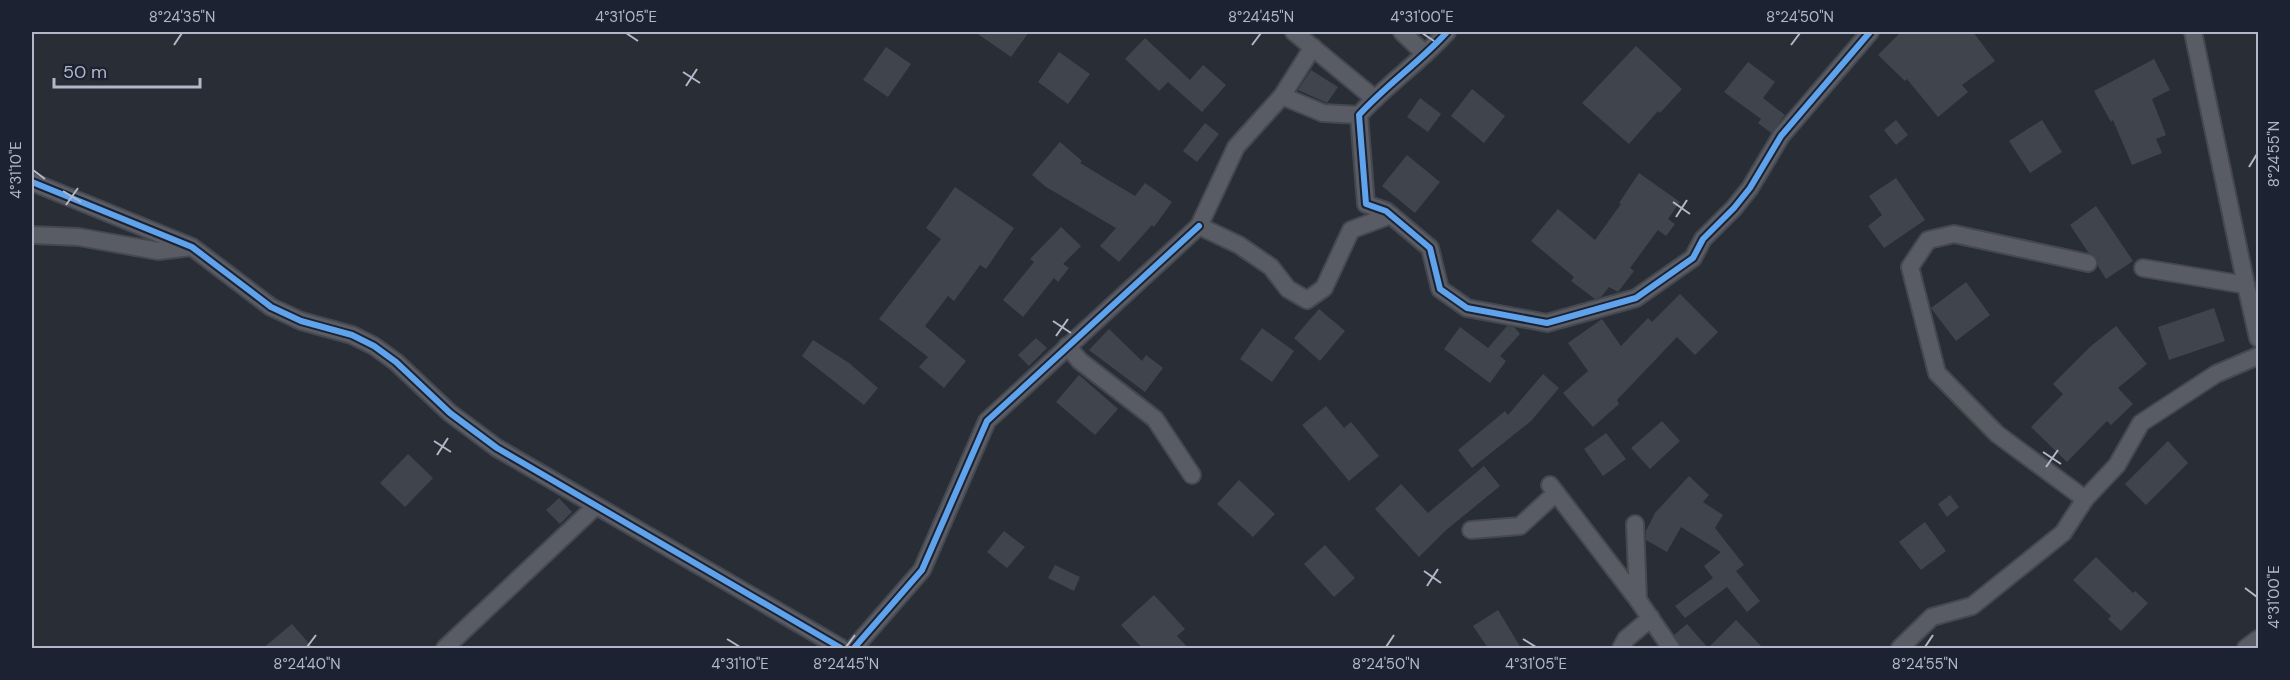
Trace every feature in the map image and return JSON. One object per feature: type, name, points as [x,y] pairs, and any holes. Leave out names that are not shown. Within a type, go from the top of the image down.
[{"type":"street","points":[[1294,32],[1375,99]]},
{"type":"street","points":[[1401,32],[1425,54]]},
{"type":"street","points":[[1446,32],[1359,116],[1366,204],[1386,211],[1430,248],[1440,289],[1467,308],[1547,323],[1636,298],[1693,258],[1703,239],[1750,188],[1781,136],[1870,32]]},
{"type":"street","points":[[2193,32],[2259,338]]},
{"type":"street","points":[[854,648],[922,570],[987,421],[1199,226],[1236,147],[1282,96],[1313,47]]},
{"type":"street","points":[[1282,96],[1323,113],[1359,116]]},
{"type":"street","points":[[32,182],[192,247],[271,307],[301,321],[352,335],[374,346],[396,362],[450,413],[497,448],[842,648]]},
{"type":"street","points":[[1199,226],[1239,245],[1271,267],[1288,289],[1307,300],[1324,288],[1351,230],[1391,215]]},
{"type":"street","points":[[2085,499],[1997,434],[1937,373],[1910,267],[1928,240],[1954,234],[2088,263]]},
{"type":"street","points":[[32,235],[80,237],[158,251],[192,247]]},
{"type":"street","points":[[2142,268],[2246,285]]},
{"type":"street","points":[[1066,346],[1080,361],[1155,419],[1192,475]]},
{"type":"street","points":[[1900,648],[1932,617],[1972,606],[2063,533],[2085,499],[2117,465],[2141,423],[2216,374],[2259,356]]},
{"type":"street","points":[[1471,530],[1520,525],[1553,489],[1638,600],[1671,648]]},
{"type":"street","points":[[445,648],[596,506]]},
{"type":"street","points":[[1635,524],[1638,600]]},
{"type":"street","points":[[1621,648],[1626,639],[1651,618]]},
{"type":"street","points":[[2246,648],[2259,639]]},
{"type":"building","points":[[975,32],[1029,32],[1011,57]]},
{"type":"building","points":[[1901,32],[1973,32],[1995,61],[1962,85],[1968,92],[1938,117],[1907,79],[1905,81],[1878,55]]},
{"type":"building","points":[[1145,38],[1190,80],[1203,65],[1226,85],[1202,112],[1168,82],[1159,91],[1125,59]]},
{"type":"building","points":[[1636,46],[1682,89],[1660,113],[1658,111],[1629,144],[1582,103]]},
{"type":"building","points":[[886,47],[911,64],[888,97],[863,80]]},
{"type":"building","points":[[1059,52],[1090,74],[1068,104],[1038,82]]},
{"type":"building","points":[[2154,59],[2170,90],[2152,99],[2166,135],[2156,139],[2162,153],[2132,165],[2113,120],[2111,122],[2094,91]]},
{"type":"building","points":[[1748,62],[1775,82],[1763,98],[1785,115],[1771,133],[1758,123],[1761,119],[1724,92]]},
{"type":"building","points":[[1311,70],[1338,87],[1327,103],[1298,90]]},
{"type":"building","points":[[1472,89],[1505,116],[1484,143],[1451,116]]},
{"type":"building","points":[[1420,98],[1441,114],[1428,132],[1407,117]]},
{"type":"building","points":[[1896,120],[1908,135],[1896,145],[1884,130]]},
{"type":"building","points":[[2042,120],[2062,152],[2030,173],[2009,141]]},
{"type":"building","points":[[1205,123],[1219,134],[1197,162],[1183,151]]},
{"type":"building","points":[[1060,142],[1082,161],[1080,163],[1135,196],[1145,183],[1172,202],[1154,227],[1152,225],[1119,262],[1100,246],[1116,228],[1046,187],[1032,175]]},
{"type":"building","points":[[1407,155],[1440,182],[1415,213],[1382,186]]},
{"type":"building","points":[[1639,173],[1680,202],[1668,219],[1675,224],[1666,236],[1658,230],[1630,268],[1634,271],[1618,292],[1609,287],[1601,297],[1595,299],[1571,281],[1574,277],[1531,241],[1558,209],[1595,240],[1621,204],[1619,203]]},
{"type":"building","points":[[1896,178],[1925,220],[1884,248],[1868,226],[1882,215],[1869,196]]},
{"type":"building","points":[[955,187],[1014,228],[986,269],[980,265],[954,301],[948,296],[925,326],[966,361],[944,388],[919,367],[928,357],[879,319],[941,239],[926,228]]},
{"type":"building","points":[[2096,206],[2133,261],[2106,279],[2098,266],[2098,260],[2088,252],[2070,225]]},
{"type":"building","points":[[1061,227],[1081,246],[1063,264],[1069,268],[1058,282],[1054,278],[1023,317],[1003,300],[1034,262],[1030,259]]},
{"type":"building","points":[[1966,282],[1990,315],[1956,341],[1931,308]]},
{"type":"building","points":[[1680,294],[1718,332],[1695,355],[1677,337],[1617,400],[1619,404],[1593,427],[1563,393],[1588,371],[1568,343],[1602,319],[1621,346],[1648,318],[1652,322]]},
{"type":"building","points":[[2214,308],[2225,341],[2169,360],[2158,327]]},
{"type":"building","points":[[1319,309],[1345,331],[1320,361],[1294,338]]},
{"type":"building","points":[[1507,326],[1514,327],[1520,334],[1500,356],[1506,361],[1490,383],[1444,349],[1460,327],[1488,348]]},
{"type":"building","points":[[2116,326],[2147,364],[2118,388],[2133,404],[2111,425],[2107,421],[2067,462],[2031,427],[2063,394],[2053,384],[2091,346]]},
{"type":"building","points":[[1262,328],[1294,351],[1272,382],[1240,359]]},
{"type":"building","points":[[1109,329],[1142,361],[1146,355],[1163,368],[1145,392],[1089,350]]},
{"type":"building","points":[[1036,338],[1047,348],[1029,366],[1018,355]]},
{"type":"building","points":[[813,340],[849,363],[878,388],[864,405],[802,356]]},
{"type":"building","points":[[1543,374],[1559,388],[1531,421],[1472,468],[1458,450],[1505,411],[1508,415]]},
{"type":"building","points":[[1079,375],[1118,409],[1095,435],[1056,402]]},
{"type":"building","points":[[1326,406],[1344,428],[1351,422],[1379,456],[1349,481],[1302,425]]},
{"type":"building","points":[[1662,421],[1680,441],[1650,469],[1631,448]]},
{"type":"building","points":[[1606,433],[1626,459],[1603,476],[1584,449]]},
{"type":"building","points":[[2168,441],[2188,463],[2146,505],[2125,484]]},
{"type":"building","points":[[408,454],[433,478],[405,507],[380,483]]},
{"type":"building","points":[[1484,466],[1500,486],[1445,531],[1419,557],[1375,509],[1401,484],[1428,513]]},
{"type":"building","points":[[1689,476],[1709,495],[1703,502],[1723,515],[1715,528],[1744,565],[1736,571],[1760,601],[1747,612],[1727,587],[1685,618],[1675,606],[1713,578],[1704,566],[1721,552],[1681,527],[1667,552],[1646,540],[1646,531],[1655,513]]},
{"type":"building","points":[[1239,480],[1275,514],[1253,537],[1217,504]]},
{"type":"building","points":[[1950,495],[1959,507],[1947,517],[1938,504]]},
{"type":"building","points":[[559,498],[572,512],[560,524],[546,510]]},
{"type":"building","points":[[1925,522],[1946,551],[1921,570],[1899,542]]},
{"type":"building","points":[[1004,531],[1025,547],[1007,568],[987,552]]},
{"type":"building","points":[[1325,545],[1355,578],[1334,597],[1304,564]]},
{"type":"building","points":[[2096,557],[2133,593],[2135,591],[2148,603],[2121,631],[2108,619],[2111,616],[2073,580]]},
{"type":"building","points":[[1055,565],[1080,577],[1074,591],[1048,578]]},
{"type":"building","points":[[1154,595],[1185,629],[1177,636],[1188,648],[1142,648],[1121,625]]},
{"type":"building","points":[[1498,610],[1521,648],[1488,648],[1473,626]]},
{"type":"building","points":[[1736,620],[1763,648],[1708,648]]},
{"type":"building","points":[[292,624],[313,648],[263,648]]},
{"type":"building","points":[[1687,624],[1708,648],[1681,648],[1674,635]]},
{"type":"cycle path","points":[[1447,32],[1359,115],[1366,204],[1386,211],[1430,248],[1440,289],[1467,308],[1547,323],[1636,298],[1693,258],[1703,239],[1750,188],[1781,136],[1870,32]]},
{"type":"cycle path","points":[[32,182],[192,247],[271,307],[301,321],[352,335],[374,346],[396,362],[450,413],[497,448],[841,648]]},
{"type":"cycle path","points":[[854,648],[922,570],[987,421],[1199,226]]}]
